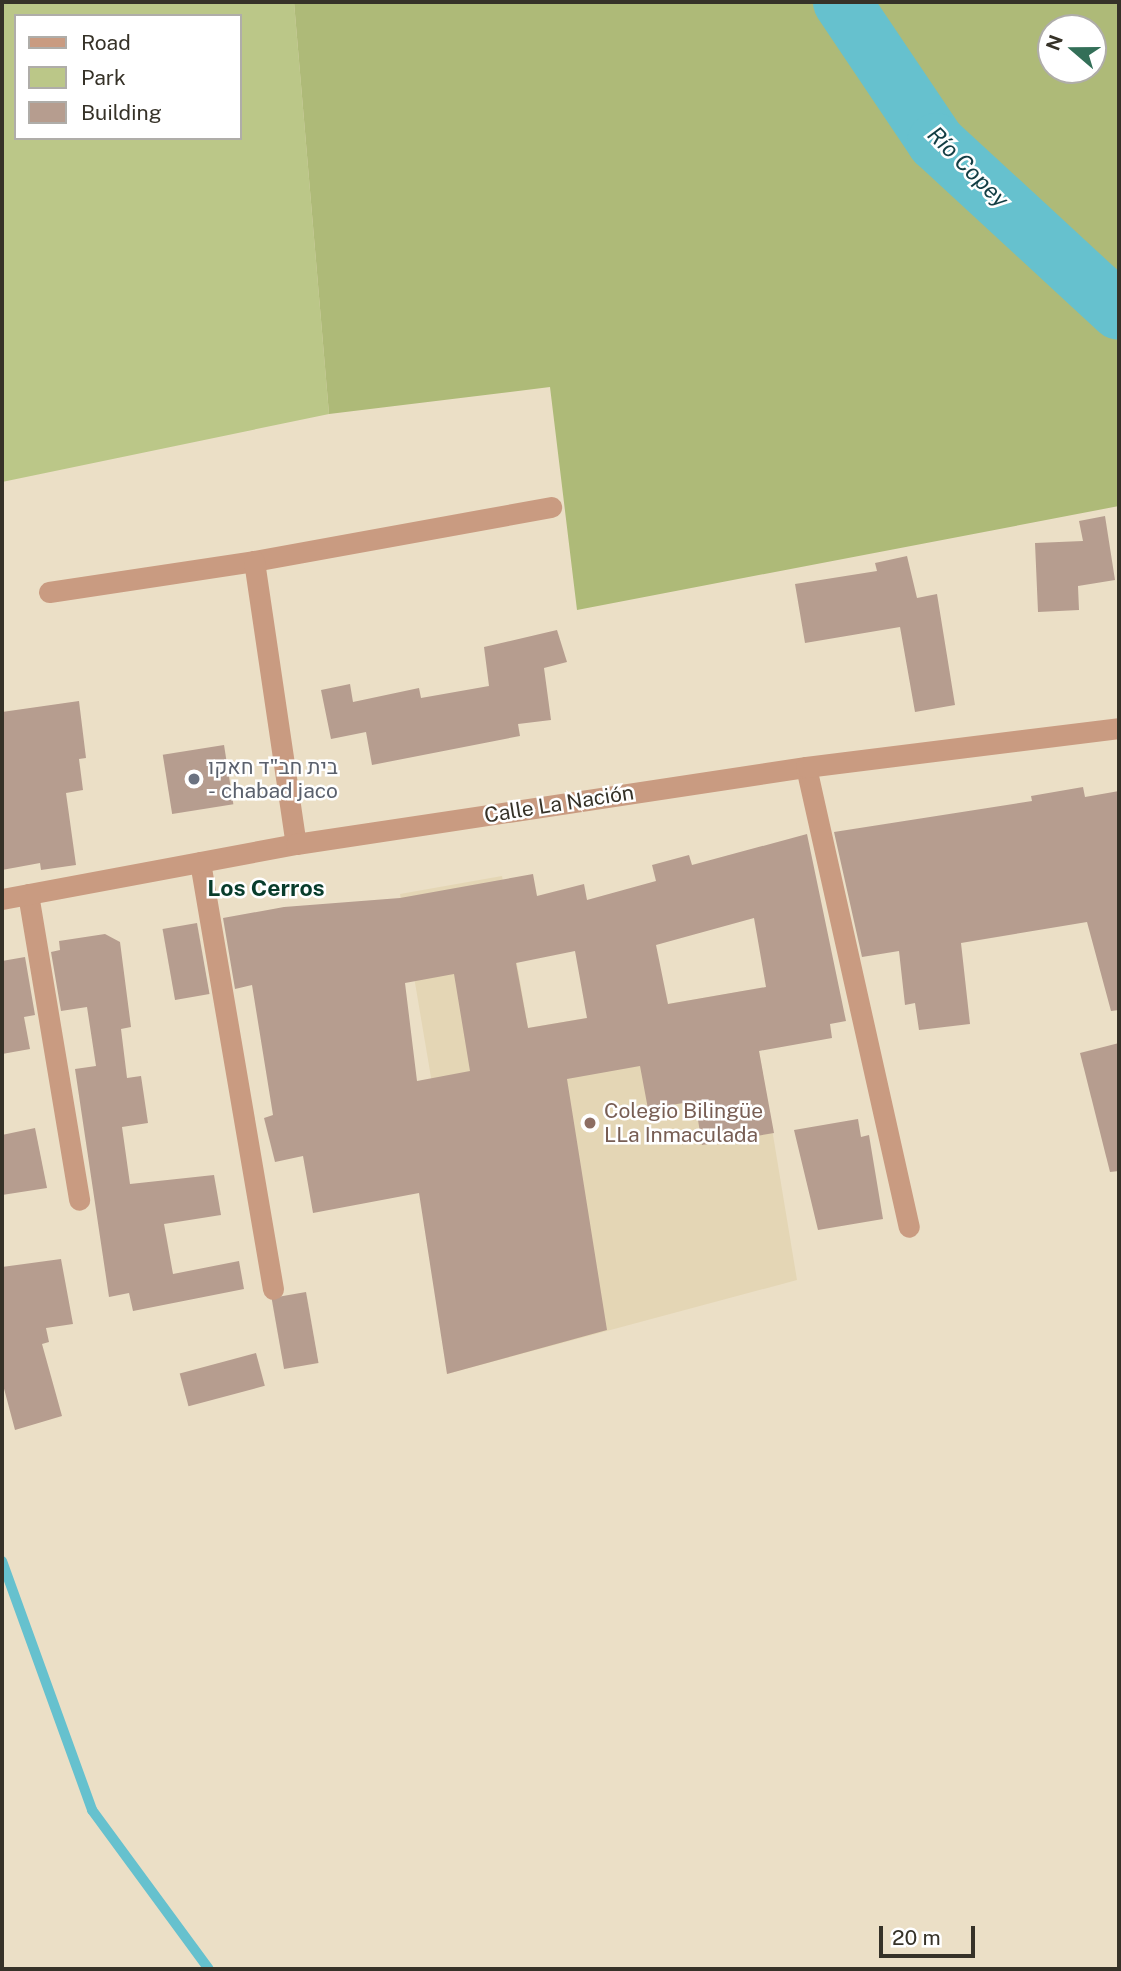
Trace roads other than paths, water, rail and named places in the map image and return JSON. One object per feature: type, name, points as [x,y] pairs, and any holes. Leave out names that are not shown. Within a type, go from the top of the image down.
[{"type":"street","points":[[49,592],[254,561],[551,507]]},
{"type":"street","points":[[254,561],[296,844]]},
{"type":"street","name":"Calle La Nación","points":[[2,899],[296,844],[806,767],[1119,728]]},
{"type":"street","points":[[806,767],[909,1227]]},
{"type":"street","points":[[200,862],[273,1289]]},
{"type":"street","points":[[28,894],[79,1200]]},
{"type":"waterway","name":"Río Copey","points":[[842,2],[936,142],[1119,311]]},
{"type":"waterway","points":[[2,1561],[92,1810],[209,1969]]},
{"type":"place","name":"בית חב\"ד חאקו - chabad jaco","points":[[194,779]]},
{"type":"place","name":"Colegio Bilingüe LLa Inmaculada","points":[[590,1123]]},
{"type":"district","name":"Los Cerros","points":[[266,888]]}]
